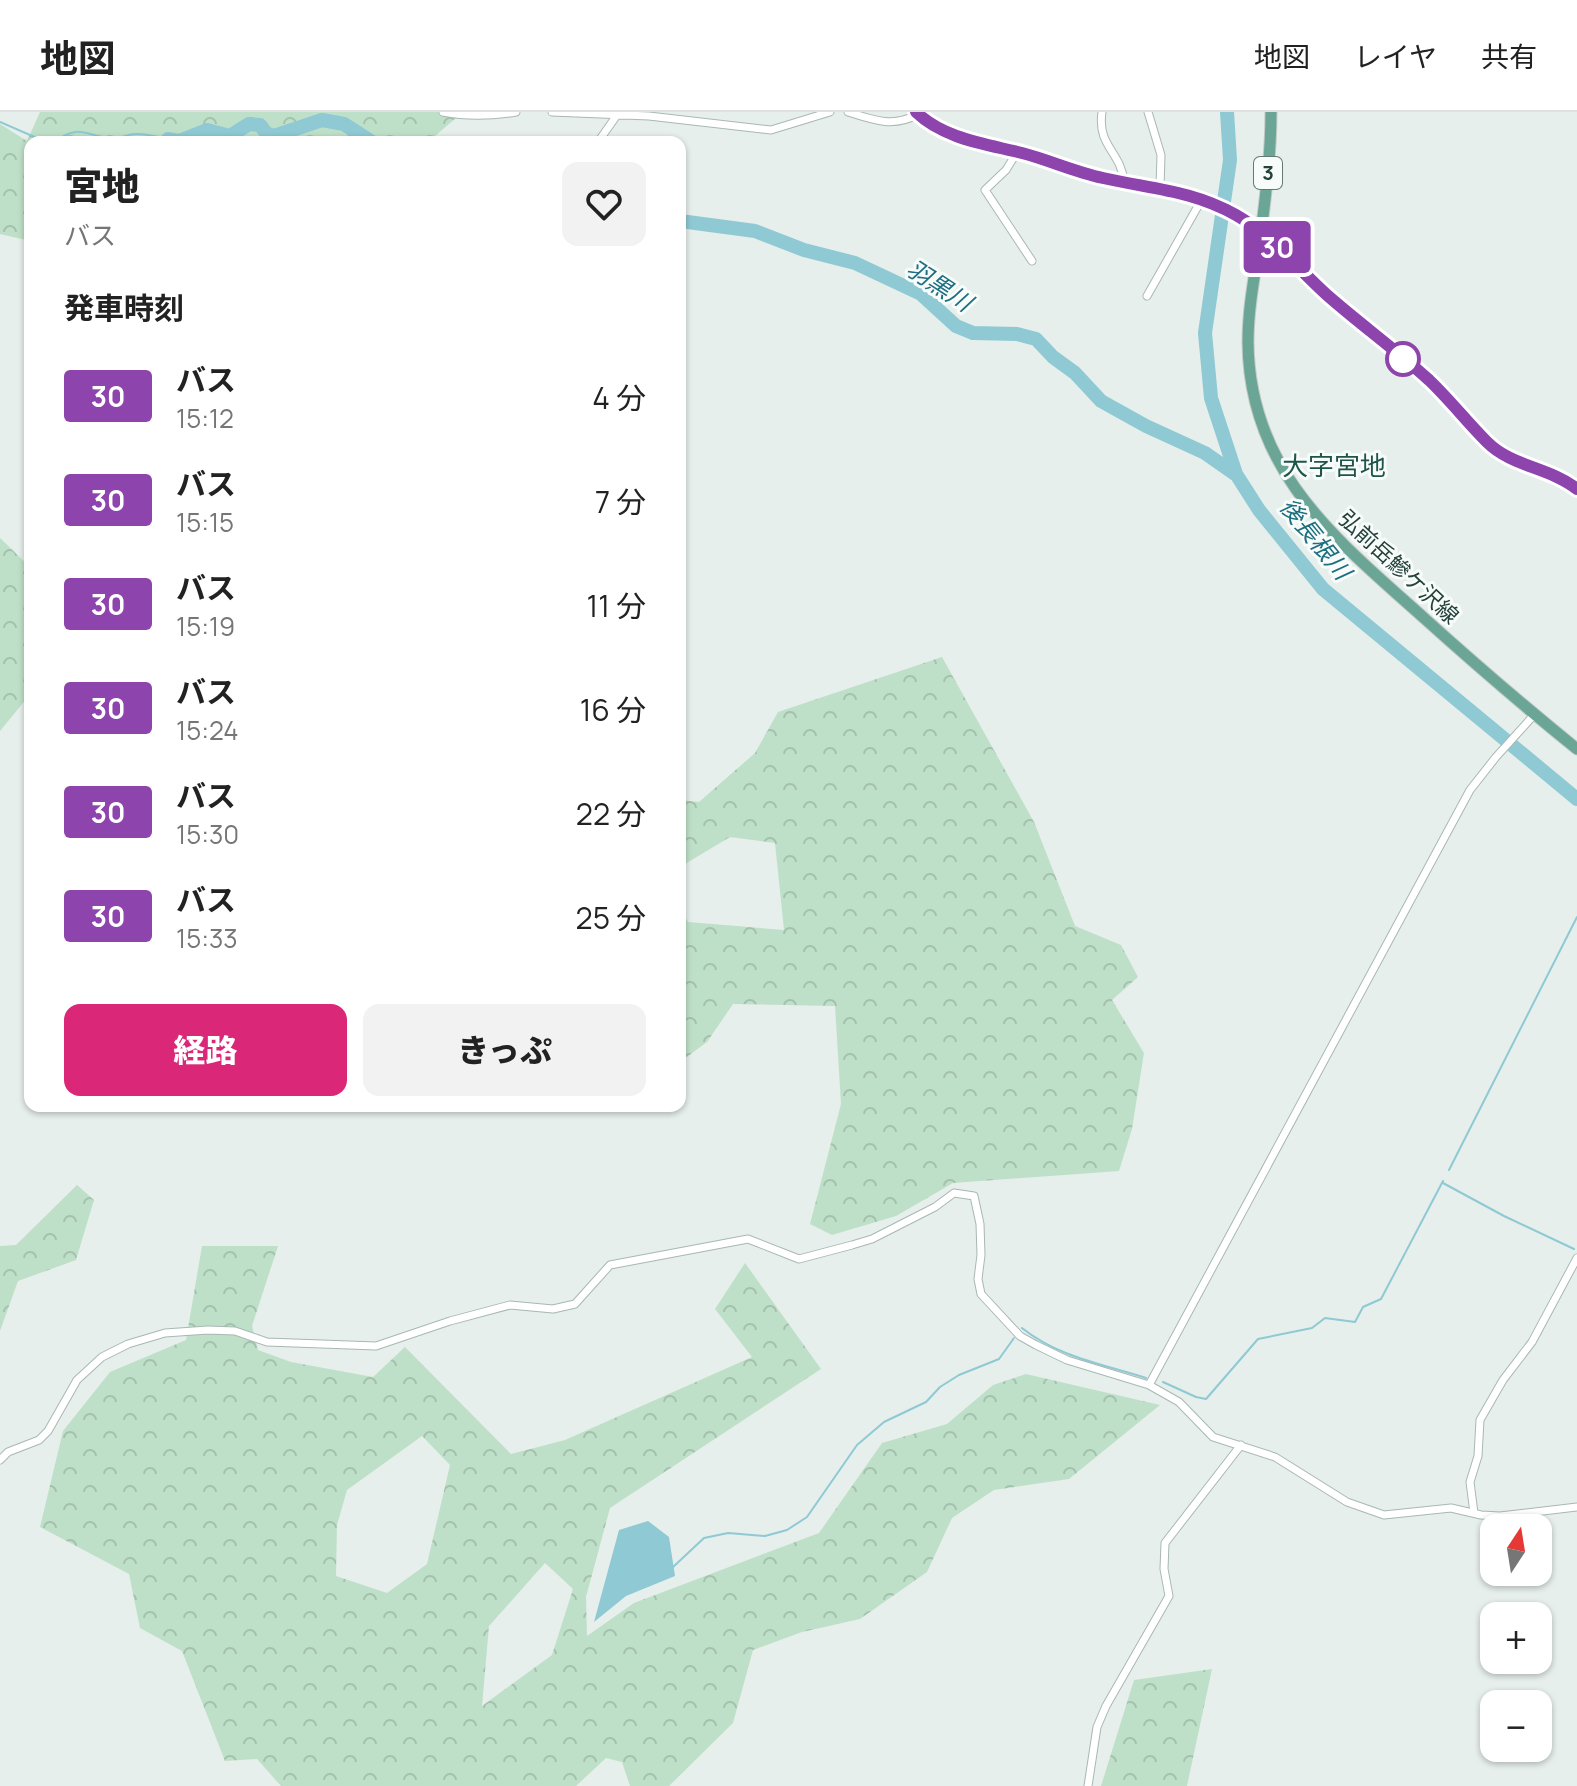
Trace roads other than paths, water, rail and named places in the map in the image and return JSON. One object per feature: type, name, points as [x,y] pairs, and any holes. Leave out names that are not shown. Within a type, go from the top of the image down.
[{"type":"main road","name":"3","points":[[1261,233],[1271,112]]},
{"type":"main road","name":"弘前岳鰺ケ沢線","points":[[1261,233],[1250,310],[1249,354],[1258,418],[1279,466],[1298,495],[1339,542],[1534,715],[1577,749]]},
{"type":"street","points":[[443,112],[490,116],[516,112]]},
{"type":"street","points":[[552,112],[771,130],[830,112]]},
{"type":"street","points":[[848,112],[883,123],[906,121],[917,113],[949,133],[1090,175],[1160,187],[1206,201],[1238,216],[1431,382],[1488,444],[1505,455],[1555,474],[1577,489]]},
{"type":"street","points":[[1102,112],[1105,144],[1120,164],[1124,182]]},
{"type":"street","points":[[1148,112],[1161,155],[1160,187]]},
{"type":"street","points":[[602,136],[617,115]]},
{"type":"street","points":[[1017,152],[1006,170],[985,190],[1032,261]]},
{"type":"street","points":[[1147,296],[1206,201]]},
{"type":"street","points":[[1149,1385],[1470,790],[1534,715]]},
{"type":"street","points":[[0,1460],[8,1452],[39,1440],[48,1431],[77,1380],[102,1357],[128,1344],[165,1333],[235,1331],[267,1342],[376,1346],[510,1305],[553,1309],[575,1304],[610,1265],[748,1239],[799,1259],[852,1245],[872,1239],[910,1220],[954,1193],[974,1196],[980,1224],[978,1279],[981,1294],[1020,1336],[1067,1360],[1149,1385],[1179,1402],[1213,1437],[1286,1463],[1347,1502],[1384,1515],[1451,1508],[1500,1516],[1577,1507]]},
{"type":"street","points":[[1474,1513],[1470,1482],[1478,1456],[1480,1420],[1503,1380],[1532,1342],[1577,1258]]},
{"type":"street","points":[[1088,1786],[1097,1727],[1169,1596],[1164,1569],[1165,1543],[1241,1445]]},
{"type":"water","points":[[648,1521],[669,1537],[675,1576],[626,1596],[594,1622],[619,1530]]},
{"type":"waterway","name":"後長根川","points":[[1227,112],[1230,160],[1205,333],[1211,398],[1236,474],[1259,510],[1323,589],[1577,799]]},
{"type":"waterway","name":"羽黒川","points":[[274,136],[322,120],[344,124],[363,136]]},
{"type":"waterway","points":[[0,122],[32,136]]},
{"type":"waterway","name":"羽黒川","points":[[230,136],[249,124],[260,125],[266,133],[274,136]]},
{"type":"waterway","name":"羽黒川","points":[[192,136],[207,130],[230,136]]},
{"type":"waterway","points":[[64,136],[79,132],[99,136]]},
{"type":"waterway","points":[[126,136],[152,136]]},
{"type":"waterway","name":"羽黒川","points":[[686,222],[755,231],[804,250],[855,263],[921,294],[956,326],[973,333],[1017,334],[1036,339],[1101,401],[1205,453],[1235,474]]},
{"type":"waterway","points":[[1449,1170],[1577,917]]},
{"type":"waterway","points":[[1163,1382],[1206,1399],[1258,1339],[1312,1328],[1325,1318],[1355,1322],[1363,1307],[1381,1299],[1443,1181]]},
{"type":"waterway","points":[[1443,1183],[1574,1249]]},
{"type":"waterway","points":[[1022,1328],[1065,1353],[1146,1378]]},
{"type":"waterway","points":[[672,1568],[704,1538],[728,1533],[765,1536],[787,1530],[807,1517],[857,1445],[884,1422],[926,1402],[940,1387],[959,1375],[999,1359],[1014,1338]]},
{"type":"district","name":"大字宮地","points":[[1334,466]]}]
